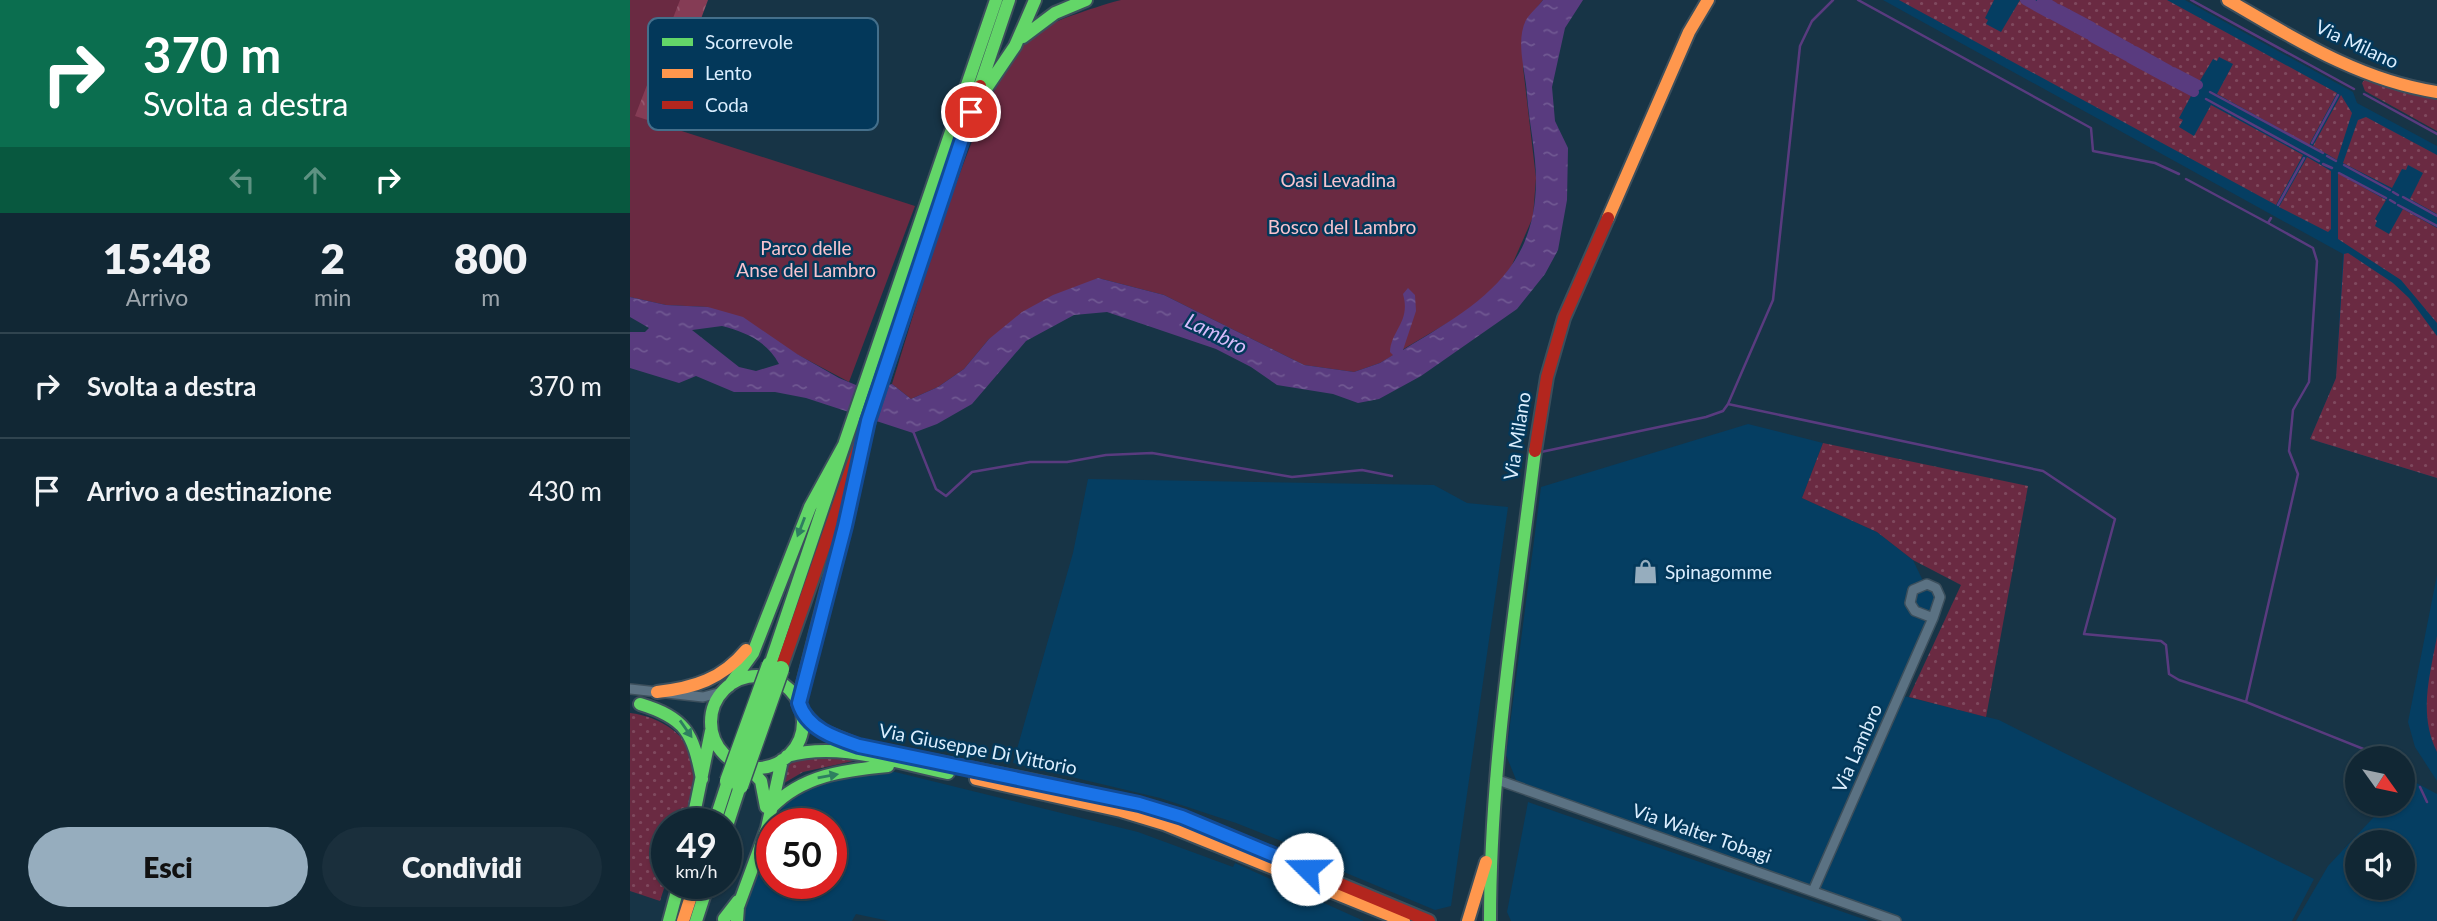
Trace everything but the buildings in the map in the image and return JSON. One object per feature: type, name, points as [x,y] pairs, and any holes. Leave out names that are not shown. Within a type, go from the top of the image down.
[{"type":"main road","points":[[722,808],[734,784],[861,419],[996,0]]},
{"type":"main road","points":[[873,382],[1009,0]]},
{"type":"main road","points":[[971,112],[1015,46],[1035,0]]},
{"type":"main road","points":[[1015,46],[1038,23],[1086,0]]},
{"type":"main road","name":"Via Milano","points":[[1679,55],[1697,0]]},
{"type":"main road","name":"Via Milano","points":[[1490,921],[1490,848],[1496,779],[1534,453],[1547,377],[1564,318],[1679,55],[1708,0]]},
{"type":"main road","name":"Via Milano","points":[[2228,0],[2357,71],[2400,86],[2437,92]]},
{"type":"main road","points":[[696,808],[712,713],[725,689],[750,658],[813,500],[861,419]]},
{"type":"main road","points":[[771,808],[785,758],[800,736],[800,707],[845,526],[861,419]]},
{"type":"main road","points":[[775,667],[844,445]]},
{"type":"main road","points":[[657,692],[692,688],[727,671],[750,644],[777,590]]},
{"type":"main road","points":[[725,689],[749,676],[772,679],[788,688],[800,707]]},
{"type":"main road","points":[[640,704],[667,711],[683,723],[696,745],[702,779]]},
{"type":"main road","name":"Via Giuseppe Di Vittorio","points":[[800,707],[829,735],[859,746],[1050,784],[1164,811],[1429,921]]},
{"type":"main road","points":[[711,730],[725,755],[748,767],[761,781],[767,808]]},
{"type":"main road","name":"Via Giuseppe Di Vittorio","points":[[785,758],[818,749],[1121,811],[1164,824],[1404,921]]},
{"type":"main road","points":[[748,767],[769,766],[785,758]]},
{"type":"main road","points":[[774,808],[786,793],[807,781],[900,764]]},
{"type":"main road","points":[[730,808],[734,784]]},
{"type":"main road","name":"Via Milano","points":[[1468,921],[1490,848]]},
{"type":"main road","points":[[729,921],[756,853]]},
{"type":"main road","points":[[669,921],[675,899]]},
{"type":"main road","points":[[683,921],[690,899]]},
{"type":"main road","points":[[696,921],[703,899]]},
{"type":"street","name":"Via Lambro","points":[[1814,891],[1933,618]]},
{"type":"street","points":[[630,689],[703,697],[725,689]]},
{"type":"street","name":"Via Walter Tobagi","points":[[1496,779],[1896,921]]},
{"type":"shaded area","points":[[1883,0],[2185,0],[2353,92],[2357,103],[2437,146],[2437,478],[2310,439],[2336,378],[2343,254]]},
{"type":"shaded area","points":[[1748,424],[1823,443],[1802,498],[1877,532],[1913,560],[1924,583],[1938,591],[1900,695],[1999,720],[2314,879],[2292,921],[1896,921],[1519,787],[1506,755],[1541,487]]},
{"type":"shaded area","points":[[1088,479],[1434,485],[1467,503],[1508,507],[1451,906],[1435,910],[1303,855],[1304,850],[1236,823],[1160,798],[1013,763],[1073,553]]},
{"type":"shaded area","points":[[2437,575],[2437,781],[2415,747],[2408,722]]},
{"type":"shaded area","points":[[879,768],[1138,832],[1233,867],[1235,863],[1364,921],[889,921],[856,914],[852,921],[741,921],[756,872],[756,899],[847,899],[847,808],[782,808],[802,787]]},
{"type":"shaded area","points":[[2415,782],[2437,794],[2437,921],[2296,921],[2328,866],[2345,848],[2345,900],[2415,900],[2415,830],[2362,830],[2375,816],[2415,816]]},
{"type":"shaded area","points":[[1528,802],[1869,921],[1511,921],[1507,912]]},
{"type":"green space","points":[[630,0],[708,0],[701,18],[648,18],[648,130],[655,130],[640,155],[630,191]]},
{"type":"green space","name":"Parco delle Anse del Lambro","points":[[630,0],[680,0],[673,18],[648,18],[648,82],[635,116],[648,120],[648,130],[679,130],[915,206],[849,382],[708,307],[666,305],[630,297]]},
{"type":"green space","name":"Oasi Levadina","points":[[1121,0],[1543,0],[1526,21],[1523,67],[1536,178],[1533,217],[1512,265],[1501,282],[1466,312],[1380,363],[1354,372],[1304,365],[1164,295],[1098,278],[989,339],[964,369],[938,387],[911,399],[892,384],[952,194],[994,91],[1015,53],[1036,31]]},
{"type":"green space","points":[[1899,0],[1994,0],[1985,18],[1988,20],[1986,24],[2001,32],[2020,0],[2192,94],[2179,118],[2183,120],[2179,127],[2194,136],[2211,105],[2303,155],[2276,205]]},
{"type":"green space","points":[[2045,0],[2167,0],[2337,93],[2309,145],[2217,94],[2233,64],[2219,57],[2217,61],[2213,59],[2198,84]]},
{"type":"green space","points":[[2366,78],[2437,96],[2437,131],[2365,91],[2362,83]]},
{"type":"green space","points":[[2341,95],[2352,113],[2337,160],[2313,146]]},
{"type":"green space","points":[[2366,117],[2437,155],[2437,214],[2410,199],[2423,173],[2408,165],[2406,170],[2402,169],[2392,188],[2343,163],[2358,120]]},
{"type":"green space","points":[[2307,157],[2331,171],[2331,229],[2328,232],[2279,207]]},
{"type":"green space","points":[[2338,173],[2386,200],[2375,219],[2375,226],[2389,234],[2403,209],[2437,228],[2437,323],[2401,280],[2338,239]]},
{"type":"green space","points":[[2348,253],[2393,283],[2409,298],[2437,336],[2437,478],[2310,439],[2336,378],[2344,254]]},
{"type":"green space","points":[[1823,443],[2028,486],[1986,717],[1909,697],[1961,585],[1913,560],[1877,532],[1802,498]]},
{"type":"green space","points":[[2437,636],[2437,752],[2428,723],[2427,694]]},
{"type":"green space","points":[[630,713],[657,720],[680,736],[694,758],[697,772],[695,792],[690,808],[651,808],[651,898],[630,891]]},
{"type":"green space","points":[[823,755],[858,760],[803,772],[779,786],[789,762]]},
{"type":"water","name":"Lambro","points":[[1543,0],[1583,0],[1565,28],[1552,87],[1555,121],[1568,148],[1567,200],[1558,250],[1545,274],[1517,309],[1421,376],[1379,399],[1358,403],[1333,394],[1277,385],[1251,367],[1216,349],[1107,312],[1074,315],[1026,341],[972,404],[937,424],[913,433],[806,398],[775,392],[734,392],[696,376],[679,383],[630,368],[630,332],[645,332],[649,328],[630,317],[630,297],[666,305],[708,307],[743,317],[797,354],[839,378],[868,390],[892,384],[911,399],[938,387],[964,369],[989,339],[1022,312],[1053,295],[1098,278],[1164,295],[1304,365],[1354,372],[1380,363],[1393,355],[1390,352],[1391,344],[1403,319],[1403,294],[1408,288],[1415,295],[1416,311],[1403,350],[1454,319],[1496,284],[1513,264],[1525,240],[1533,213],[1536,180],[1521,38],[1526,20]],"holes":[[[722,326],[762,343],[779,364],[756,371],[739,367],[692,330]]]},
{"type":"waterway","points":[[1541,452],[1706,417],[1723,411],[1728,404],[1773,300],[1800,46],[1812,21],[1833,0]]},
{"type":"waterway","points":[[1858,0],[2091,128],[2093,151],[2155,163],[2179,174]]},
{"type":"waterway","points":[[2025,0],[2050,14]]},
{"type":"waterway","points":[[2042,0],[2054,7]]},
{"type":"waterway","points":[[2191,0],[2354,89]]},
{"type":"waterway","points":[[2058,9],[2092,27]]},
{"type":"waterway","points":[[2053,15],[2088,34]]},
{"type":"waterway","points":[[2097,30],[2131,49]]},
{"type":"waterway","points":[[2092,37],[2127,56]]},
{"type":"waterway","points":[[2135,51],[2169,70]]},
{"type":"waterway","points":[[2130,58],[2165,77]]},
{"type":"waterway","points":[[2173,72],[2198,85]]},
{"type":"waterway","points":[[2169,79],[2194,92]]},
{"type":"waterway","points":[[2210,92],[2323,153]]},
{"type":"waterway","points":[[2364,94],[2437,134]]},
{"type":"waterway","points":[[2312,143],[2338,95]]},
{"type":"waterway","points":[[2206,99],[2319,161]]},
{"type":"waterway","points":[[2327,156],[2336,161]]},
{"type":"waterway","points":[[2278,205],[2304,158]]},
{"type":"waterway","points":[[2323,164],[2332,168]]},
{"type":"waterway","points":[[2344,165],[2390,190]]},
{"type":"waterway","points":[[2339,173],[2386,198]]},
{"type":"waterway","points":[[2186,179],[2268,223],[2271,218]]},
{"type":"waterway","points":[[2393,192],[2398,195]]},
{"type":"waterway","points":[[2403,197],[2437,216]]},
{"type":"waterway","points":[[2390,200],[2395,203]]},
{"type":"waterway","points":[[2398,205],[2437,226]]},
{"type":"waterway","points":[[2246,702],[2298,474],[2289,451],[2293,410],[2309,382],[2317,261],[2313,248],[2268,223]]},
{"type":"waterway","points":[[1728,404],[2043,471],[2115,519],[2084,634],[2161,641],[2166,645],[2169,674],[2179,680],[2246,702],[2356,746]]},
{"type":"waterway","points":[[913,431],[936,489],[946,496],[972,472],[1030,462],[1067,462],[1106,455],[1152,453],[1292,477],[1362,470],[1392,476]]},
{"type":"waterway","points":[[2420,787],[2427,802]]},
{"type":"traffic: fast","points":[[729,686],[753,653],[810,507],[844,445],[996,0]]},
{"type":"traffic: fast","points":[[980,86],[1009,0]]},
{"type":"traffic: fast","points":[[983,93],[1015,46],[1035,0]]},
{"type":"traffic: fast","points":[[1023,37],[1055,13],[1086,0]]},
{"type":"traffic: fast","points":[[770,665],[844,445]]},
{"type":"traffic: fast","points":[[1490,921],[1499,744],[1535,451]]},
{"type":"traffic: fast","points":[[798,703],[858,467]]},
{"type":"traffic: fast","points":[[728,781],[770,665]]},
{"type":"traffic: fast","points":[[740,786],[781,669]]},
{"type":"traffic: fast","points":[[757,676],[775,680],[789,690],[799,704],[803,722],[799,740],[789,754],[775,764],[757,768],[739,764],[725,754],[715,740],[711,722],[715,704],[725,690],[739,680],[757,676]]},
{"type":"traffic: fast","points":[[640,704],[668,715],[685,730],[695,750],[702,779]]},
{"type":"traffic: fast","points":[[801,710],[820,730],[859,746],[1050,784],[1164,811],[1309,871]]},
{"type":"traffic: fast","points":[[695,808],[711,731]]},
{"type":"traffic: fast","points":[[787,756],[807,752],[847,752],[948,773]]},
{"type":"traffic: fast","points":[[737,921],[738,907],[767,828],[782,760]]},
{"type":"traffic: fast","points":[[771,808],[783,797],[810,781],[840,772],[888,766]]},
{"type":"traffic: fast","points":[[748,767],[761,781],[766,807]]},
{"type":"traffic: fast","points":[[719,808],[728,781]]},
{"type":"traffic: fast","points":[[733,808],[740,786]]},
{"type":"traffic: fast","points":[[669,921],[675,899]]},
{"type":"traffic: fast","points":[[696,921],[703,899]]},
{"type":"traffic: fast","points":[[724,919],[738,901]]},
{"type":"traffic: slow","points":[[1608,218],[1689,32],[1708,0]]},
{"type":"traffic: slow","points":[[2228,0],[2303,43],[2354,68],[2408,86],[2437,92]]},
{"type":"traffic: slow","points":[[657,692],[695,685],[717,675],[746,650]]},
{"type":"traffic: slow","points":[[976,779],[1121,811],[1164,824],[1404,921]]},
{"type":"traffic: slow","points":[[1468,921],[1486,862]]},
{"type":"traffic: slow","points":[[683,921],[690,899]]},
{"type":"traffic: jam","points":[[866,430],[980,86]]},
{"type":"traffic: jam","points":[[1535,451],[1547,377],[1564,318],[1608,218]]},
{"type":"traffic: jam","points":[[781,669],[868,421]]},
{"type":"traffic: jam","points":[[1309,871],[1429,921]]},
{"type":"place","name":"Spinagomme","points":[[1645,572]]},
{"type":"route","points":[[971,112],[868,421],[845,526],[810,653],[799,703],[801,710],[820,730],[839,740],[1139,804],[1182,817],[1307,869]]},
{"type":"park label","name":"Bosco del Lambro","points":[[1342,227]]}]
